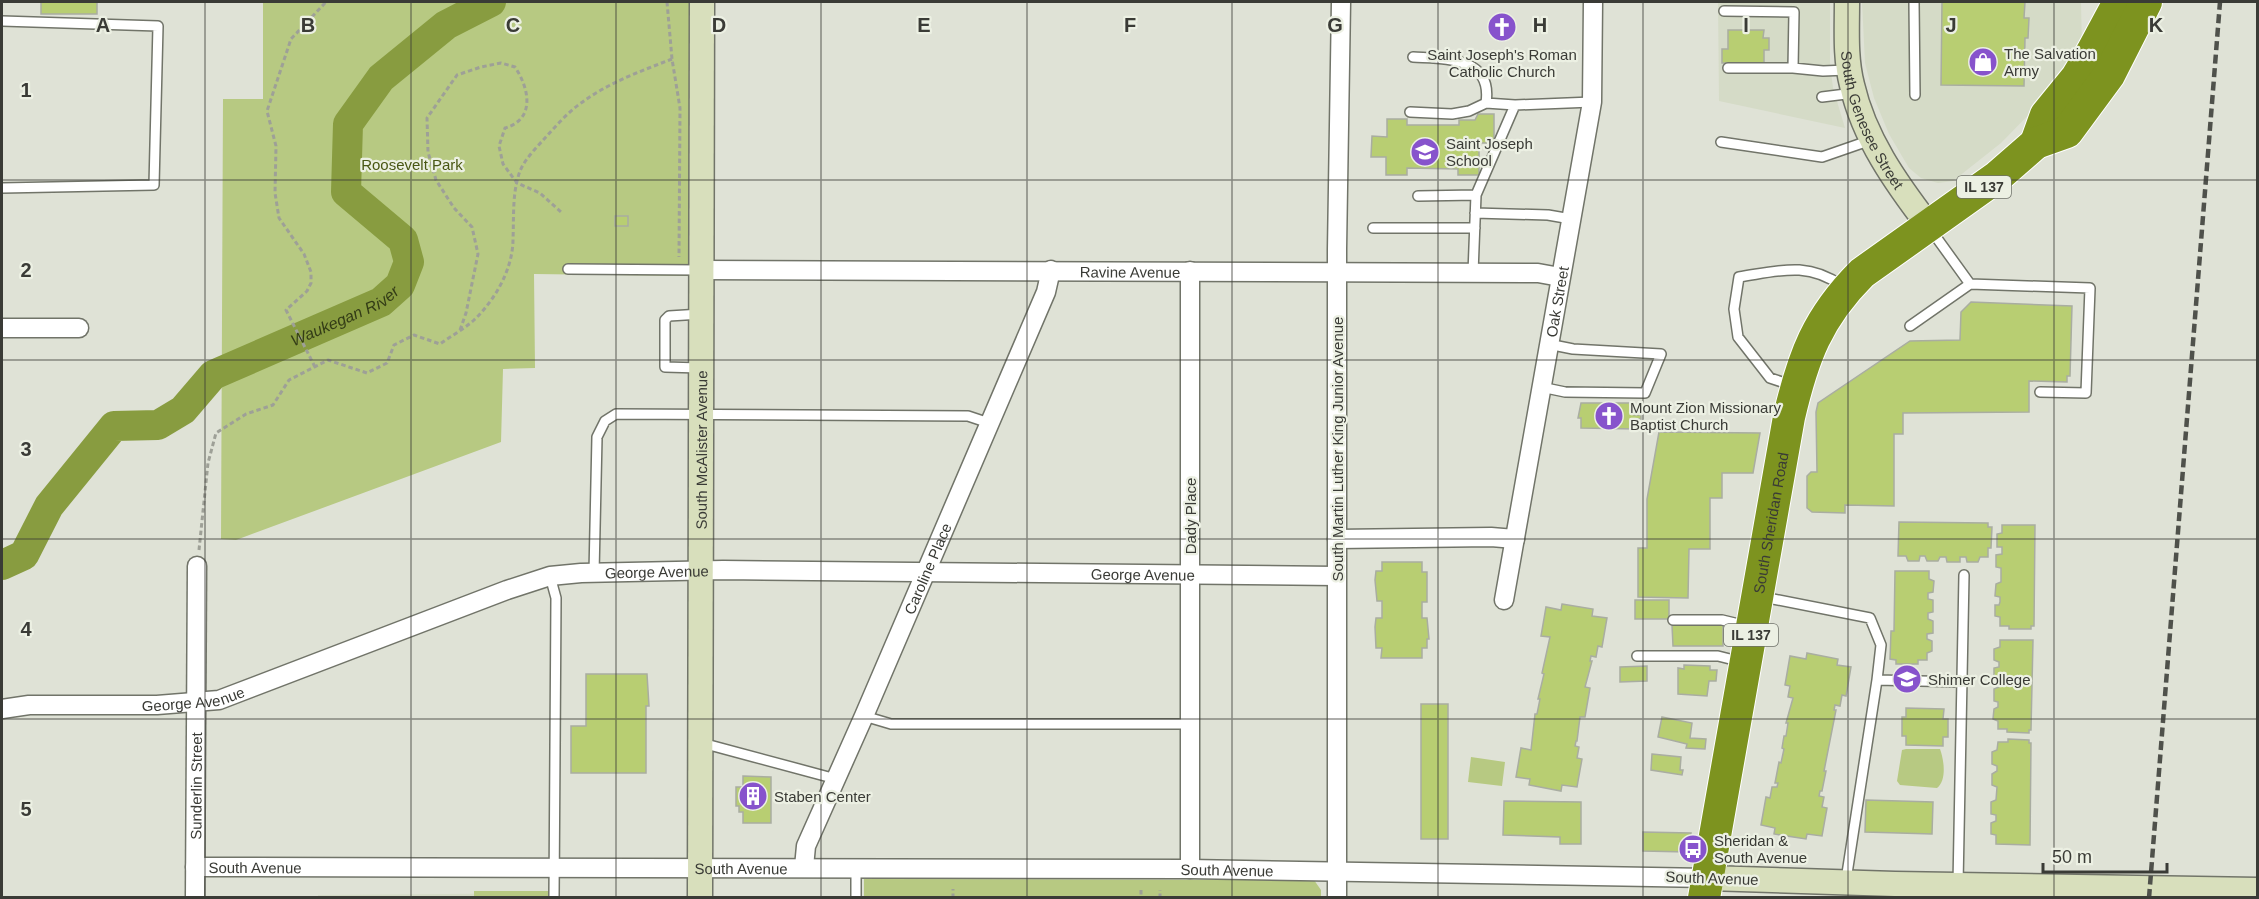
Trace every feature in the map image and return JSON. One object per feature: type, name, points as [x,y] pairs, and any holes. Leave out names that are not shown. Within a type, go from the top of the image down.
[{"type":"highway","name":"IL 137","points":[[2036,143],[2046,115],[2082,68],[2119,2]]},
{"type":"highway","name":"IL 137","points":[[2036,143],[2067,132],[2109,75],[2145,2]]},
{"type":"highway","name":"South Sheridan Road","points":[[1706,888],[1796,387],[1811,343],[1822,322],[1846,289],[1862,273],[1997,177],[2036,143]]},
{"type":"street","name":"South McAlister Avenue","points":[[700,897],[702,2]]},
{"type":"street","name":"South Martin Luther King Junior Avenue","points":[[1337,897],[1337,272],[1341,2]]},
{"type":"street","name":"Oak Street","points":[[1504,600],[1592,102],[1593,2]]},
{"type":"street","name":"South Genesee Street","points":[[1847,2],[1846,42],[1852,82],[1871,140],[1906,196],[1929,226]]},
{"type":"street","name":"Ravine Avenue","points":[[701,270],[1538,273],[1560,277]]},
{"type":"street","name":"Caroline Place","points":[[804,867],[806,846],[1046,292],[1051,270]]},
{"type":"street","name":"Dady Place","points":[[1190,271],[1190,869]]},
{"type":"street","points":[[2,328],[79,328]]},
{"type":"street","points":[[1337,538],[1515,538]]},
{"type":"street","name":"Sunderlin Street","points":[[195,897],[198,566]]},
{"type":"street","name":"George Avenue","points":[[2,709],[29,705],[196,703],[229,698],[507,590],[550,576],[701,571],[1336,576]]},
{"type":"street","name":"South Avenue","points":[[195,867],[1337,870],[1706,888],[1848,885],[2080,892],[2258,890]]},
{"type":"lane","points":[[1793,68],[1794,12],[1797,2]]},
{"type":"lane","points":[[1914,2],[1915,95]]},
{"type":"lane","points":[[1724,11],[1749,6],[1794,12]]},
{"type":"lane","points":[[2,21],[158,26],[154,185],[2,188]]},
{"type":"lane","points":[[1413,57],[1458,59],[1474,67],[1483,80],[1487,96],[1486,103]]},
{"type":"lane","points":[[1728,68],[1793,68],[1823,71],[1852,82]]},
{"type":"lane","points":[[1822,96],[1852,82]]},
{"type":"lane","points":[[1410,112],[1452,114],[1469,111],[1486,103],[1515,105],[1592,102]]},
{"type":"lane","points":[[1473,273],[1476,195],[1515,105]]},
{"type":"lane","points":[[1721,142],[1822,157],[1871,140]]},
{"type":"lane","points":[[1418,196],[1476,195]]},
{"type":"lane","points":[[1475,213],[1548,215],[1571,219]]},
{"type":"lane","points":[[1929,226],[1970,284]]},
{"type":"lane","points":[[1373,228],[1475,228]]},
{"type":"lane","points":[[568,269],[701,270]]},
{"type":"lane","points":[[1796,387],[1770,378],[1738,337],[1734,309],[1739,277],[1781,271],[1811,270],[1830,278],[1846,289]]},
{"type":"lane","points":[[1910,326],[1970,284],[2090,288],[2086,393],[2040,392]]},
{"type":"lane","points":[[701,314],[669,316],[665,320],[665,367],[701,368]]},
{"type":"lane","points":[[1541,387],[1565,392],[1645,393],[1661,354],[1573,349],[1548,344]]},
{"type":"lane","points":[[594,573],[597,437],[605,421],[612,416],[621,413],[968,416],[989,423]]},
{"type":"lane","points":[[1951,889],[1963,682],[1964,575]]},
{"type":"lane","points":[[550,576],[556,598],[554,897]]},
{"type":"lane","points":[[1757,596],[1870,618],[1881,645],[1848,885]]},
{"type":"lane","points":[[1673,620],[1722,620],[1752,628]]},
{"type":"lane","points":[[1637,656],[1718,656],[1746,663]]},
{"type":"lane","points":[[1877,680],[1963,682]]},
{"type":"lane","points":[[864,716],[891,724],[1190,724]]},
{"type":"lane","points":[[701,743],[836,779]]},
{"type":"lane","points":[[856,868],[856,897]]},
{"type":"path","points":[[315,367],[286,310],[307,291],[311,283],[311,272],[304,254],[279,218],[275,194],[276,146],[267,111],[291,39],[326,2]]},
{"type":"path","points":[[667,2],[672,59],[680,108],[679,257]]},
{"type":"path","points":[[198,566],[208,463],[216,434],[246,414],[273,405],[289,380],[328,360],[367,374],[387,363],[394,345],[414,335],[440,344],[474,320],[502,281],[511,262],[513,205],[517,183],[521,168],[532,153],[567,114],[582,101],[628,76],[672,59]]},
{"type":"path","points":[[460,330],[466,314],[478,254],[472,227],[454,208],[436,180],[428,152],[427,118],[457,75],[501,63],[515,67],[527,95],[524,115],[517,125],[505,128],[499,146],[503,164],[517,183],[540,193],[561,212]]},
{"type":"path","points":[[952,897],[953,889]]},
{"type":"path","points":[[1141,891],[1141,897]]},
{"type":"path","points":[[1160,891],[1160,897]]},
{"type":"shaded area","points":[[1718,2],[1830,2],[1830,63],[1833,88],[1845,128],[1719,101]]},
{"type":"shaded area","points":[[1862,2],[2081,2],[2082,50],[2052,91],[2001,143],[1953,181],[1938,183],[1921,178],[1909,168],[1889,134],[1874,98],[1865,63]]},
{"type":"shaded area","points":[[557,893],[557,897],[318,898],[318,895]]},
{"type":"green space","name":"Roosevelt Park","points":[[263,2],[690,2],[690,276],[534,274],[535,368],[503,369],[501,442],[236,540],[221,539],[223,99],[263,99]]},
{"type":"green space","points":[[1940,749],[1943,775],[1937,788],[1900,785],[1897,781],[1902,750]]},
{"type":"green space","points":[[1471,757],[1505,762],[1502,786],[1468,782]]},
{"type":"green space","points":[[864,879],[1314,880],[1321,890],[1321,897],[864,898]]},
{"type":"green space","points":[[474,891],[549,891],[549,897],[474,897]]},
{"type":"building","points":[[41,2],[97,2],[97,14],[41,14]]},
{"type":"building","name":"The Salvation Army","points":[[1942,2],[2025,2],[2024,18],[2029,18],[2028,38],[2025,38],[2024,86],[1941,85]]},
{"type":"building","points":[[1728,30],[1764,30],[1763,38],[1769,38],[1769,50],[1764,50],[1764,63],[1722,63],[1722,49],[1728,49]]},
{"type":"building","points":[[1478,114],[1494,114],[1494,143],[1479,143],[1479,175],[1458,175],[1458,169],[1407,168],[1407,175],[1386,175],[1386,157],[1371,157],[1372,136],[1387,137],[1387,119],[1407,119],[1407,125],[1459,125],[1459,120],[1475,120]]},
{"type":"building","points":[[615,216],[628,216],[628,226],[615,226]]},
{"type":"building","points":[[1971,302],[2072,306],[2070,376],[2067,376],[2067,382],[2029,381],[2029,412],[1903,413],[1903,434],[1894,434],[1894,506],[1845,505],[1845,513],[1812,512],[1807,508],[1807,476],[1811,472],[1817,472],[1816,412],[1818,403],[1910,341],[1960,340],[1961,312]]},
{"type":"building","name":"Mount Zion Missionary Baptist Church","points":[[1581,403],[1634,403],[1634,415],[1641,415],[1641,419],[1635,419],[1635,429],[1581,428],[1581,418],[1578,418]]},
{"type":"building","points":[[1659,432],[1760,433],[1753,473],[1722,473],[1722,498],[1710,498],[1710,549],[1689,549],[1688,598],[1638,597],[1638,548],[1647,548],[1647,499]]},
{"type":"building","points":[[1899,522],[1988,523],[1988,527],[1992,527],[1988,557],[1980,557],[1978,562],[1967,562],[1966,557],[1960,557],[1960,562],[1947,562],[1946,557],[1940,557],[1938,561],[1927,561],[1925,556],[1920,556],[1919,561],[1908,561],[1906,556],[1898,556]]},
{"type":"building","points":[[2002,525],[2035,525],[2034,626],[2031,626],[2031,629],[2009,629],[2009,626],[2000,626],[2000,617],[1995,616],[1995,605],[1999,605],[2000,602],[2000,597],[1995,596],[1996,584],[2001,582],[2001,568],[1996,567],[1996,555],[2002,554],[2002,547],[1997,547],[1997,534],[2002,533]]},
{"type":"building","points":[[1382,562],[1422,562],[1422,572],[1427,572],[1427,602],[1422,602],[1422,618],[1427,618],[1429,639],[1427,639],[1427,648],[1422,648],[1422,658],[1381,658],[1382,648],[1376,648],[1376,618],[1382,618],[1382,601],[1377,601],[1375,580],[1376,571],[1382,571]]},
{"type":"building","points":[[1895,571],[1929,571],[1929,579],[1934,581],[1933,592],[1928,593],[1928,599],[1933,600],[1933,612],[1928,613],[1928,619],[1933,621],[1933,633],[1927,634],[1927,639],[1932,641],[1932,651],[1927,653],[1927,660],[1918,660],[1918,664],[1896,664],[1896,660],[1890,659],[1891,631],[1894,631]]},
{"type":"building","points":[[1635,600],[1669,600],[1669,619],[1635,619]]},
{"type":"building","points":[[1562,604],[1593,609],[1592,616],[1607,618],[1602,647],[1598,646],[1596,657],[1591,656],[1590,661],[1592,661],[1585,687],[1590,688],[1585,717],[1580,717],[1575,746],[1579,747],[1577,758],[1582,759],[1577,787],[1562,785],[1561,791],[1529,785],[1530,779],[1516,777],[1521,748],[1531,750],[1535,714],[1537,714],[1540,699],[1538,699],[1544,674],[1542,673],[1550,637],[1541,636],[1546,607],[1561,610]]},
{"type":"building","points":[[1672,625],[1723,625],[1723,646],[1673,646]]},
{"type":"building","points":[[2000,640],[2033,640],[2031,730],[2029,733],[2007,732],[2007,729],[1998,729],[1998,721],[1993,719],[1994,709],[1998,707],[1998,702],[1994,701],[1994,689],[1999,687],[1999,681],[1994,680],[1994,668],[1999,667],[1999,662],[1994,660],[1994,649],[2000,647]]},
{"type":"building","points":[[1807,653],[1838,659],[1837,665],[1851,667],[1846,696],[1842,695],[1840,706],[1835,705],[1834,710],[1836,710],[1824,771],[1826,771],[1819,796],[1824,797],[1822,807],[1827,808],[1822,836],[1807,834],[1806,839],[1774,834],[1775,828],[1761,825],[1766,797],[1770,798],[1772,787],[1777,787],[1778,783],[1775,783],[1793,698],[1788,697],[1790,686],[1785,685],[1790,656],[1806,659]]},
{"type":"building","points":[[1684,665],[1710,666],[1710,670],[1717,670],[1716,681],[1709,681],[1707,696],[1678,694],[1678,668],[1684,669]]},
{"type":"building","points":[[1647,666],[1647,681],[1620,682],[1620,667]]},
{"type":"building","points":[[586,674],[647,674],[649,706],[646,706],[646,773],[571,773],[571,726],[586,726]]},
{"type":"building","points":[[1421,704],[1448,704],[1448,839],[1421,839]]},
{"type":"building","points":[[1906,708],[1944,709],[1943,719],[1948,719],[1948,737],[1943,737],[1943,746],[1906,745],[1906,736],[1902,736],[1902,717],[1906,717]]},
{"type":"building","points":[[1662,717],[1692,723],[1690,738],[1706,739],[1705,749],[1686,748],[1687,744],[1658,737]]},
{"type":"building","points":[[2008,739],[2029,740],[2031,743],[2030,845],[1996,844],[1996,835],[1991,834],[1991,823],[1996,821],[1996,815],[1991,814],[1991,802],[1996,800],[1997,787],[1992,785],[1992,774],[1997,771],[1997,766],[1992,764],[1992,752],[1997,750],[1998,742],[2008,742]]},
{"type":"building","points":[[1652,754],[1681,757],[1682,775],[1651,770]]},
{"type":"building","name":"Staben Center","points":[[743,776],[771,777],[771,823],[743,823],[743,812],[739,812],[739,806],[736,806],[736,787],[743,787]]},
{"type":"building","points":[[1866,800],[1933,802],[1932,834],[1865,832]]},
{"type":"building","points":[[1504,801],[1581,802],[1581,844],[1560,844],[1560,837],[1503,835]]},
{"type":"building","points":[[1643,832],[1691,833],[1687,852],[1643,851]]},
{"type":"waterway","name":"Waukegan River","points":[[2,565],[24,555],[49,506],[114,426],[158,425],[183,410],[213,375],[381,302],[400,285],[409,262],[403,240],[346,192],[348,124],[381,78],[446,25],[491,2]]},
{"type":"railway","points":[[2149,898],[2220,2]]},
{"type":"place","name":"Saint Joseph's Roman Catholic Church","points":[[1502,27]]},
{"type":"place","name":"The Salvation Army","points":[[1983,62]]},
{"type":"place","name":"Saint Joseph School","points":[[1425,152]]},
{"type":"place","name":"Mount Zion Missionary Baptist Church","points":[[1609,416]]},
{"type":"place","name":"Shimer College","points":[[1907,679]]},
{"type":"place","name":"Staben Center","points":[[753,796]]},
{"type":"place","name":"Sheridan & South Avenue","points":[[1693,849]]}]
